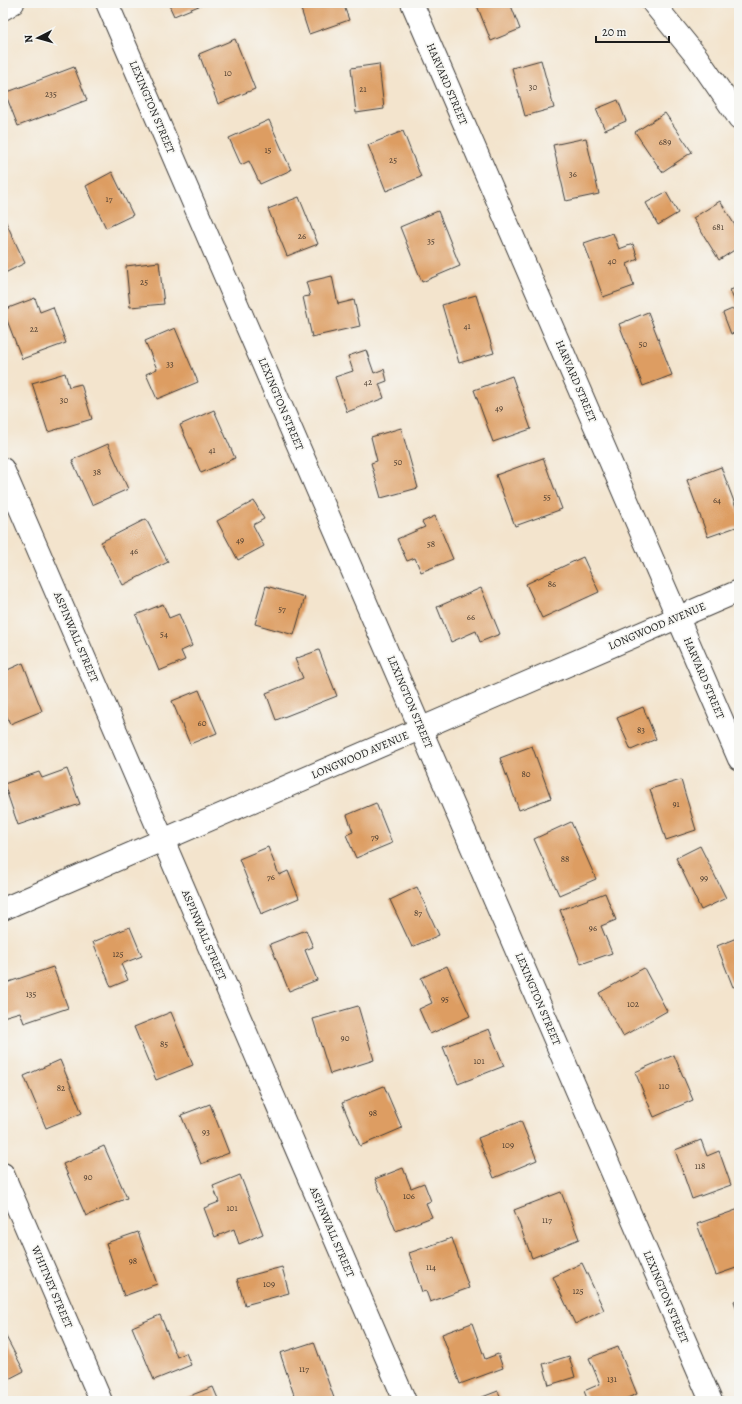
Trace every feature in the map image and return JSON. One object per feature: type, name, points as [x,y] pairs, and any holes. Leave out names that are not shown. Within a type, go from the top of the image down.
[{"type":"street","points":[[3,10],[13,3]]},
{"type":"street","name":"LEXINGTON STREET","points":[[107,3],[711,1401]]},
{"type":"street","name":"HARVARD STREET","points":[[412,3],[739,759]]},
{"type":"street","points":[[653,3],[697,57],[739,118]]},
{"type":"street","name":"ASPINWALL STREET","points":[[3,469],[405,1401]]},
{"type":"street","name":"LONGWOOD AVENUE","points":[[3,909],[739,591]]},
{"type":"street","name":"WHITNEY STREET","points":[[3,1174],[100,1401]]},
{"type":"building","points":[[168,3],[206,3],[174,16]]},
{"type":"building","points":[[299,3],[343,3],[349,20],[309,34]]},
{"type":"building","points":[[476,3],[510,3],[520,29],[491,41]]},
{"type":"building","points":[[235,39],[255,89],[218,104],[199,54]]},
{"type":"building","points":[[541,60],[554,108],[525,116],[512,68]]},
{"type":"building","points":[[379,64],[384,109],[356,113],[351,68]]},
{"type":"building","points":[[74,67],[87,100],[18,126],[5,93]]},
{"type":"building","points":[[618,100],[626,121],[605,130],[596,109]]},
{"type":"building","points":[[665,113],[692,152],[662,172],[635,132]]},
{"type":"building","points":[[269,120],[291,170],[260,184],[249,161],[241,165],[229,138]]},
{"type":"building","points":[[403,131],[421,177],[386,191],[368,145]]},
{"type":"building","points":[[586,138],[599,194],[566,201],[553,145]]},
{"type":"building","points":[[112,172],[133,215],[106,228],[86,186]]},
{"type":"building","points":[[666,192],[678,213],[658,225],[646,203]]},
{"type":"building","points":[[299,197],[318,244],[287,256],[268,209]]},
{"type":"building","points":[[720,201],[739,232],[739,247],[719,260],[693,218]]},
{"type":"building","points":[[438,211],[460,266],[422,282],[400,227]]},
{"type":"building","points":[[3,216],[25,263],[3,274]]},
{"type":"building","points":[[613,233],[619,249],[633,244],[638,259],[627,264],[634,286],[603,297],[584,243]]},
{"type":"building","points":[[159,262],[164,304],[130,307],[126,266]]},
{"type":"building","points":[[332,276],[338,304],[354,300],[360,326],[312,337],[303,297],[310,296],[306,282]]},
{"type":"building","points":[[739,287],[739,331],[731,334],[723,313],[737,307],[730,290]]},
{"type":"building","points":[[476,295],[494,353],[459,363],[442,305]]},
{"type":"building","points":[[35,298],[40,312],[53,307],[66,343],[22,359],[3,310]]},
{"type":"building","points":[[648,312],[672,375],[643,386],[619,324]]},
{"type":"building","points":[[175,328],[198,382],[157,399],[146,374],[157,369],[145,341]]},
{"type":"building","points":[[366,350],[374,373],[384,369],[387,381],[379,384],[384,398],[347,412],[335,377],[353,371],[348,356]]},
{"type":"building","points":[[65,373],[69,387],[81,384],[92,419],[48,432],[32,383]]},
{"type":"building","points":[[512,376],[531,429],[493,442],[474,390]]},
{"type":"building","points":[[214,410],[235,458],[201,473],[180,425]]},
{"type":"building","points":[[401,428],[418,488],[381,498],[371,463],[377,461],[371,437]]},
{"type":"building","points":[[108,444],[128,489],[92,505],[72,460]]},
{"type":"building","points":[[543,458],[562,509],[515,526],[496,475]]},
{"type":"building","points":[[721,467],[739,515],[739,526],[708,537],[687,480]]},
{"type":"building","points":[[254,501],[264,519],[253,525],[264,546],[238,560],[217,521]]},
{"type":"building","points":[[435,516],[453,559],[421,572],[415,558],[407,561],[397,539],[425,527],[422,522]]},
{"type":"building","points":[[146,519],[168,562],[123,585],[101,542]]},
{"type":"building","points":[[583,557],[599,592],[542,618],[526,584]]},
{"type":"building","points":[[266,586],[305,597],[294,635],[255,624]]},
{"type":"building","points":[[481,588],[500,634],[480,642],[476,631],[451,642],[437,607]]},
{"type":"building","points":[[163,604],[169,618],[179,614],[192,646],[181,651],[185,660],[159,671],[136,615]]},
{"type":"building","points":[[319,650],[337,696],[276,720],[266,693],[303,678],[295,659]]},
{"type":"building","points":[[23,663],[42,711],[10,724],[3,707],[3,672]]},
{"type":"building","points":[[199,690],[217,733],[190,744],[172,701]]},
{"type":"building","points":[[643,707],[656,739],[631,750],[617,718]]},
{"type":"building","points":[[532,746],[551,798],[519,810],[500,758]]},
{"type":"building","points":[[67,769],[80,804],[18,825],[4,784],[39,772],[42,778]]},
{"type":"building","points":[[681,780],[696,830],[666,840],[650,789]]},
{"type":"building","points":[[376,803],[392,843],[356,858],[346,835],[353,832],[347,815]]},
{"type":"building","points":[[571,822],[596,879],[559,895],[534,839]]},
{"type":"building","points":[[700,846],[726,898],[701,910],[676,858]]},
{"type":"building","points":[[268,847],[279,875],[288,871],[299,898],[261,914],[239,859]]},
{"type":"building","points":[[417,887],[439,935],[412,947],[390,900]]},
{"type":"building","points":[[605,893],[616,920],[601,926],[612,953],[581,964],[560,910]]},
{"type":"building","points":[[130,927],[142,956],[121,964],[128,980],[111,987],[93,942]]},
{"type":"building","points":[[306,930],[313,947],[305,950],[317,980],[289,991],[270,944]]},
{"type":"building","points":[[739,937],[739,985],[733,987],[717,946]]},
{"type":"building","points":[[447,966],[470,1016],[430,1034],[419,1009],[432,1003],[421,978]]},
{"type":"building","points":[[53,967],[68,1008],[24,1023],[20,1012],[3,1017],[3,984]]},
{"type":"building","points":[[644,968],[667,1011],[623,1036],[599,993]]},
{"type":"building","points":[[358,1006],[374,1060],[330,1074],[313,1019]]},
{"type":"building","points":[[171,1012],[193,1065],[156,1080],[134,1027]]},
{"type":"building","points":[[489,1029],[504,1066],[458,1084],[443,1047]]},
{"type":"building","points":[[674,1055],[693,1100],[654,1117],[635,1072]]},
{"type":"building","points":[[60,1060],[82,1113],[46,1128],[24,1076]]},
{"type":"building","points":[[384,1086],[402,1128],[360,1146],[342,1103]]},
{"type":"building","points":[[210,1104],[229,1153],[201,1164],[181,1115]]},
{"type":"building","points":[[521,1121],[537,1160],[494,1178],[478,1138]]},
{"type":"building","points":[[701,1140],[707,1156],[719,1151],[731,1185],[692,1199],[675,1150]]},
{"type":"building","points":[[104,1146],[127,1198],[86,1216],[63,1164]]},
{"type":"building","points":[[403,1168],[411,1188],[424,1183],[431,1201],[426,1203],[432,1217],[396,1231],[375,1179]]},
{"type":"building","points":[[240,1175],[263,1234],[239,1244],[234,1229],[215,1237],[204,1208],[219,1202],[213,1186]]},
{"type":"building","points":[[561,1192],[579,1239],[532,1258],[514,1210]]},
{"type":"building","points":[[739,1209],[739,1267],[716,1275],[697,1224]]},
{"type":"building","points":[[138,1232],[157,1284],[124,1296],[106,1243]]},
{"type":"building","points":[[452,1238],[469,1288],[430,1302],[426,1291],[422,1292],[409,1253]]},
{"type":"building","points":[[582,1263],[604,1310],[575,1324],[553,1277]]},
{"type":"building","points":[[282,1267],[289,1293],[245,1305],[237,1279]]},
{"type":"building","points":[[739,1299],[739,1317],[734,1301]]},
{"type":"building","points":[[160,1315],[177,1357],[186,1353],[191,1365],[154,1380],[132,1327]]},
{"type":"building","points":[[472,1323],[485,1359],[498,1354],[503,1368],[460,1384],[442,1334]]},
{"type":"building","points":[[3,1331],[24,1371],[3,1382]]},
{"type":"building","points":[[314,1342],[334,1398],[326,1401],[296,1401],[280,1353]]},
{"type":"building","points":[[618,1347],[637,1394],[620,1401],[588,1401],[584,1391],[600,1384],[589,1358]]},
{"type":"building","points":[[569,1356],[575,1377],[549,1385],[543,1364]]},
{"type":"building","points":[[213,1387],[219,1401],[176,1401]]},
{"type":"building","points":[[498,1391],[502,1401],[472,1401]]}]
